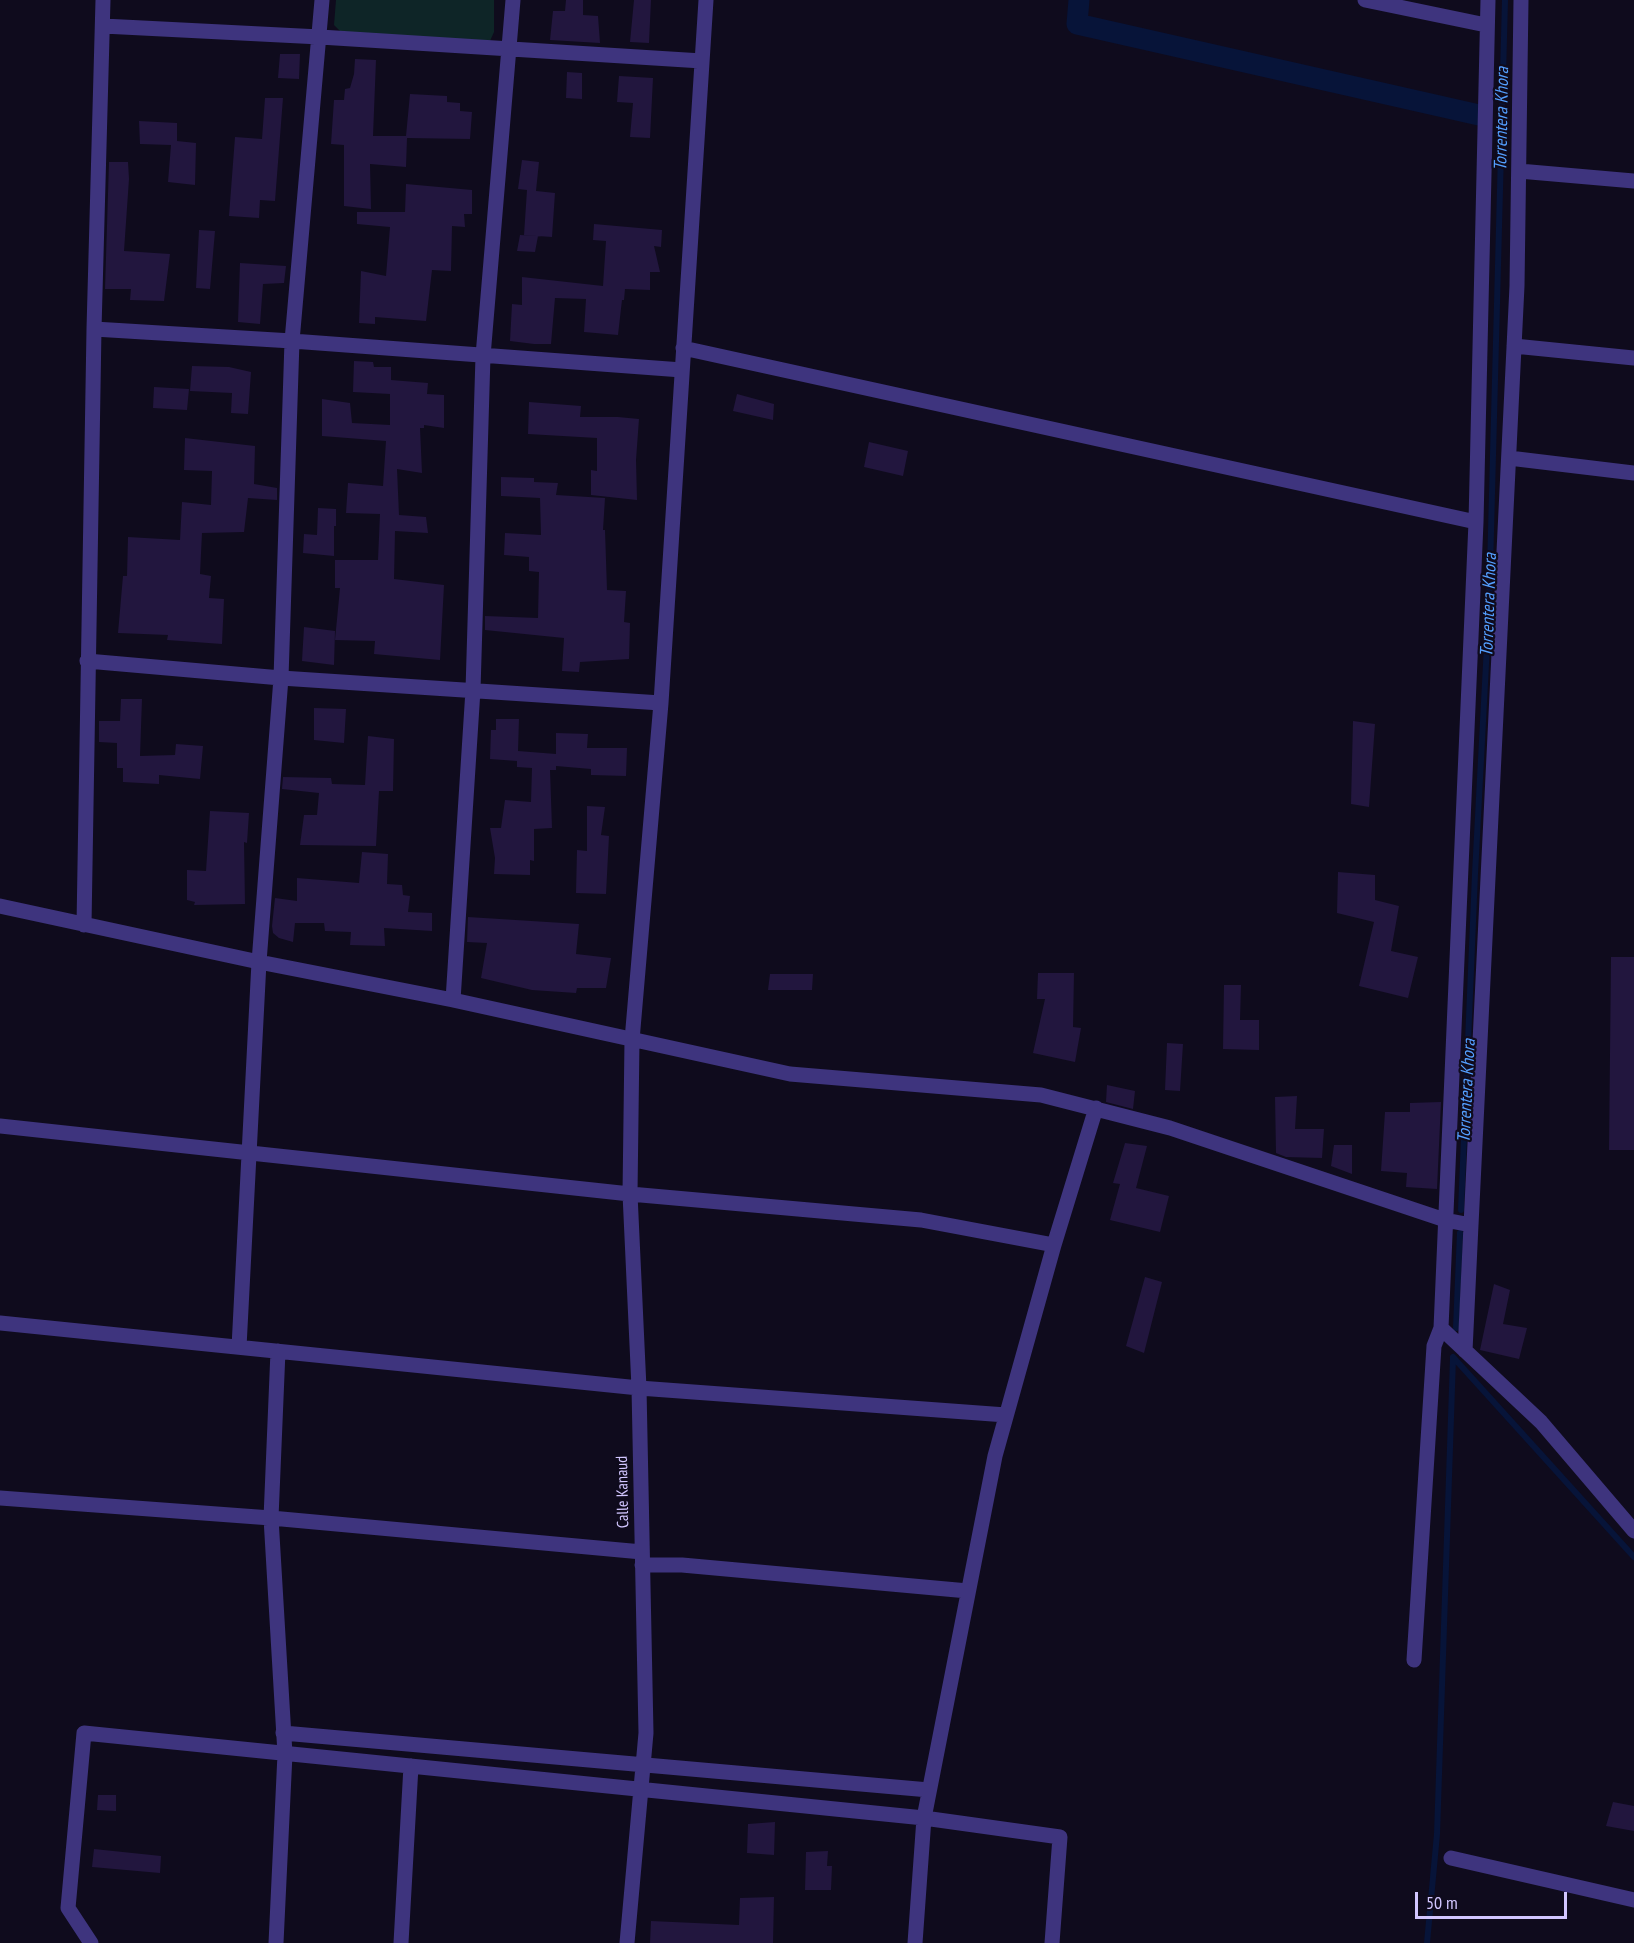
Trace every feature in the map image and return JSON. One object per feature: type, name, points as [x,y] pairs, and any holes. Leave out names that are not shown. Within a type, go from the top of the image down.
[{"type":"street","points":[[84,926],[87,661],[103,0]]},
{"type":"street","points":[[239,1347],[259,962],[281,678],[292,341],[322,0]]},
{"type":"street","points":[[453,1000],[473,690],[483,356],[513,0]]},
{"type":"street","name":"Calle Kanaud","points":[[627,1943],[646,1733],[639,1388],[630,1194],[632,1040],[661,703],[706,0]]},
{"type":"street","points":[[1365,0],[1486,26]]},
{"type":"street","points":[[1414,1660],[1434,1346],[1441,1328],[1444,1268],[1476,522],[1488,0]]},
{"type":"street","points":[[1466,1351],[1514,346],[1521,0]]},
{"type":"street","points":[[103,26],[702,61]]},
{"type":"street","points":[[1519,171],[1634,181]]},
{"type":"street","points":[[94,329],[292,341],[682,370]]},
{"type":"street","points":[[1514,346],[1634,358]]},
{"type":"street","points":[[684,348],[1476,522]]},
{"type":"street","points":[[1509,458],[1634,473]]},
{"type":"street","points":[[87,661],[281,678],[661,703]]},
{"type":"street","points":[[0,906],[84,926],[453,1000],[790,1074],[1041,1095],[1170,1128],[1445,1220],[1471,1224]]},
{"type":"street","points":[[915,1943],[924,1818],[995,1456],[1054,1245],[1096,1108]]},
{"type":"street","points":[[0,1126],[630,1194],[921,1221],[1054,1245]]},
{"type":"street","points":[[0,1323],[639,1388],[1006,1415]]},
{"type":"street","points":[[1441,1328],[1542,1422],[1634,1531]]},
{"type":"street","points":[[276,1943],[285,1754],[271,1518],[278,1351]]},
{"type":"street","points":[[0,1498],[271,1518],[642,1558],[682,1565],[968,1591]]},
{"type":"street","points":[[91,1943],[68,1908],[84,1733],[924,1818],[1060,1837],[1052,1943]]},
{"type":"street","points":[[284,1733],[929,1790]]},
{"type":"street","points":[[401,1943],[411,1766]]},
{"type":"street","points":[[1451,1858],[1634,1900]]},
{"type":"green space","points":[[336,0],[494,0],[494,32],[490,41],[342,33],[334,25]]},
{"type":"building","points":[[566,0],[583,0],[583,15],[598,16],[600,43],[550,40],[553,11],[565,11]]},
{"type":"building","points":[[634,0],[651,0],[649,43],[630,42]]},
{"type":"building","points":[[280,54],[300,54],[299,79],[278,78]]},
{"type":"building","points":[[355,59],[376,60],[373,136],[406,136],[410,94],[447,96],[447,102],[460,103],[460,111],[472,112],[470,139],[407,138],[406,167],[370,164],[371,209],[344,206],[344,145],[331,144],[334,100],[344,100],[345,89],[350,88],[354,74]]},
{"type":"building","points":[[567,72],[582,73],[582,99],[566,98]]},
{"type":"building","points":[[619,76],[653,78],[650,138],[630,137],[633,103],[617,102]]},
{"type":"building","points":[[265,98],[283,98],[275,201],[260,200],[259,218],[229,216],[235,137],[262,139]]},
{"type":"building","points":[[139,121],[177,123],[177,141],[196,143],[195,185],[168,182],[171,145],[140,144]]},
{"type":"building","points":[[522,160],[539,162],[536,191],[518,189]]},
{"type":"building","points":[[109,162],[128,162],[124,251],[170,254],[164,301],[130,300],[131,289],[105,289]]},
{"type":"building","points":[[406,184],[472,190],[472,214],[464,214],[465,227],[452,226],[451,271],[432,270],[426,321],[375,317],[375,324],[359,323],[361,271],[386,276],[390,227],[357,224],[357,212],[405,212]]},
{"type":"building","points":[[527,190],[555,193],[552,237],[524,235]]},
{"type":"building","points":[[594,224],[662,230],[661,247],[654,246],[660,272],[650,272],[650,290],[625,289],[618,335],[584,332],[586,299],[555,298],[551,344],[510,341],[512,304],[522,305],[522,277],[603,286],[606,241],[593,240]]},
{"type":"building","points":[[199,230],[215,231],[210,289],[196,288]]},
{"type":"building","points":[[520,235],[538,236],[535,252],[517,251]]},
{"type":"building","points":[[240,263],[286,266],[284,283],[263,284],[260,324],[238,322]]},
{"type":"building","points":[[354,361],[373,362],[374,367],[391,367],[391,380],[428,383],[427,394],[444,395],[444,428],[424,425],[424,428],[420,428],[422,473],[397,469],[399,515],[426,517],[428,533],[395,531],[394,579],[444,585],[440,660],[374,654],[375,641],[335,640],[340,588],[335,588],[335,560],[378,560],[380,514],[346,513],[348,483],[383,486],[386,441],[322,436],[322,399],[350,403],[352,423],[390,425],[390,394],[353,392]]},
{"type":"building","points":[[192,366],[229,367],[251,372],[248,414],[231,413],[232,393],[190,391]]},
{"type":"building","points":[[154,387],[189,389],[187,410],[153,408]]},
{"type":"building","points":[[737,394],[774,404],[773,420],[733,411]]},
{"type":"building","points":[[529,402],[581,406],[580,417],[639,419],[636,460],[637,500],[591,495],[591,470],[597,471],[597,438],[528,434]]},
{"type":"building","points":[[185,438],[255,446],[254,484],[277,488],[277,500],[248,498],[244,532],[202,533],[200,574],[211,576],[209,598],[224,599],[222,644],[167,640],[168,635],[118,633],[123,576],[127,576],[128,537],[180,540],[182,502],[211,505],[212,471],[184,470]]},
{"type":"building","points":[[869,442],[908,451],[903,476],[864,467]]},
{"type":"building","points":[[501,477],[534,478],[534,482],[558,483],[556,495],[605,498],[603,530],[605,530],[607,590],[626,591],[624,622],[630,623],[629,659],[580,662],[579,672],[562,671],[564,638],[485,630],[485,616],[538,618],[539,572],[529,571],[529,557],[504,555],[505,533],[541,535],[540,498],[501,496]]},
{"type":"building","points":[[318,508],[336,509],[334,556],[303,553],[304,534],[317,535]]},
{"type":"building","points":[[304,627],[335,631],[334,665],[302,661]]},
{"type":"building","points":[[121,699],[142,699],[140,756],[175,755],[176,744],[203,746],[200,779],[159,775],[159,784],[123,782],[123,768],[117,768],[117,743],[99,742],[99,721],[120,721]]},
{"type":"building","points":[[314,708],[346,709],[344,743],[314,740]]},
{"type":"building","points":[[496,719],[519,719],[518,751],[556,754],[556,733],[588,734],[587,748],[627,748],[626,776],[591,775],[591,769],[556,766],[556,770],[550,770],[552,828],[534,829],[534,861],[530,860],[530,875],[494,874],[495,858],[490,828],[501,828],[505,800],[531,802],[532,768],[517,767],[517,761],[490,759],[491,730],[496,730]]},
{"type":"building","points":[[1353,721],[1375,724],[1369,807],[1351,804]]},
{"type":"building","points":[[368,736],[394,739],[393,791],[379,791],[376,846],[300,845],[304,815],[317,815],[319,793],[282,789],[283,777],[331,778],[332,784],[365,785]]},
{"type":"building","points":[[587,806],[605,807],[601,835],[609,836],[606,894],[576,893],[577,850],[587,851]]},
{"type":"building","points":[[210,811],[249,813],[247,843],[244,842],[245,904],[194,905],[195,902],[187,900],[187,870],[206,871]]},
{"type":"building","points":[[362,852],[388,854],[387,884],[402,885],[403,895],[410,896],[408,912],[432,913],[432,931],[384,928],[385,946],[350,945],[351,932],[325,931],[324,923],[295,923],[293,942],[279,938],[273,933],[275,898],[297,901],[297,878],[359,883]]},
{"type":"building","points":[[1338,872],[1375,875],[1375,900],[1399,906],[1391,951],[1418,957],[1408,998],[1359,986],[1374,922],[1337,913]]},
{"type":"building","points":[[468,917],[579,924],[576,954],[611,958],[606,988],[577,988],[576,993],[532,990],[481,978],[487,943],[467,942]]},
{"type":"building","points":[[1611,957],[1634,957],[1634,1150],[1609,1150]]},
{"type":"building","points":[[1038,973],[1074,973],[1073,1027],[1081,1028],[1075,1062],[1033,1053],[1045,999],[1037,999]]},
{"type":"building","points":[[770,974],[813,974],[812,990],[768,990]]},
{"type":"building","points":[[1224,985],[1241,985],[1240,1020],[1259,1020],[1259,1050],[1223,1049]]},
{"type":"building","points":[[1167,1043],[1183,1044],[1180,1091],[1165,1090]]},
{"type":"building","points":[[1107,1085],[1135,1091],[1133,1109],[1106,1102]]},
{"type":"building","points":[[1297,1096],[1295,1129],[1324,1129],[1322,1158],[1286,1157],[1276,1153],[1275,1097]]},
{"type":"building","points":[[1441,1102],[1437,1189],[1406,1187],[1407,1173],[1381,1171],[1385,1112],[1410,1112],[1410,1103]]},
{"type":"building","points":[[1125,1143],[1147,1146],[1136,1188],[1169,1196],[1160,1232],[1110,1220],[1120,1184],[1113,1183]]},
{"type":"building","points":[[1334,1145],[1352,1145],[1352,1174],[1331,1166]]},
{"type":"building","points":[[1145,1277],[1162,1282],[1144,1353],[1126,1346]]},
{"type":"building","points":[[1494,1284],[1510,1290],[1503,1324],[1527,1328],[1519,1359],[1480,1350]]},
{"type":"building","points":[[98,1795],[116,1795],[116,1811],[97,1810]]},
{"type":"building","points":[[1613,1802],[1634,1806],[1634,1831],[1606,1826]]},
{"type":"building","points":[[775,1822],[774,1855],[747,1853],[748,1824]]},
{"type":"building","points":[[94,1849],[161,1856],[160,1873],[92,1867]]},
{"type":"building","points":[[828,1851],[827,1866],[832,1866],[831,1890],[805,1890],[806,1852]]},
{"type":"building","points":[[774,1897],[773,1943],[650,1943],[651,1921],[739,1925],[740,1898]]},
{"type":"waterway","points":[[1079,0],[1077,24],[1479,115]]},
{"type":"waterway","name":"Torrentera Khora","points":[[1461,1210],[1489,607],[1505,0]]},
{"type":"waterway","name":"Torrentera Khora","points":[[1456,1328],[1460,1233]]},
{"type":"waterway","name":"Torrentera Khora","points":[[1453,1357],[1634,1557]]},
{"type":"waterway","points":[[1427,1943],[1437,1834],[1453,1358]]}]
